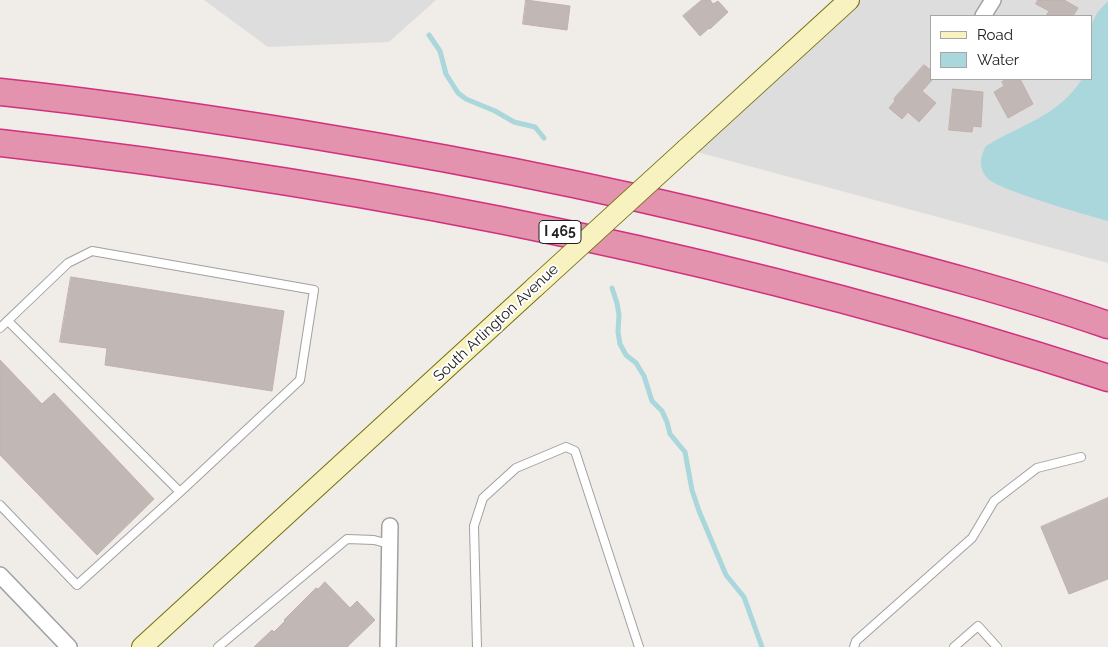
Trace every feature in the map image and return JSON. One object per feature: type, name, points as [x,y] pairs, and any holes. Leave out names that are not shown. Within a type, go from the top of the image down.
[{"type":"highway","points":[[0,92],[164,112],[480,164],[687,209],[883,258],[1108,325]]},
{"type":"highway","name":"I 465","points":[[0,143],[156,161],[259,177],[465,213],[568,234],[671,257],[869,308],[1108,378]]},
{"type":"main road","name":"South Arlington Avenue","points":[[142,647],[849,0]]},
{"type":"street","points":[[984,15],[993,0]]},
{"type":"street","points":[[388,647],[390,526]]},
{"type":"street","points":[[0,574],[68,647]]},
{"type":"lane","points":[[0,328],[68,263],[92,251],[314,290],[300,380],[77,585],[0,505]]},
{"type":"lane","points":[[8,320],[180,492]]},
{"type":"lane","points":[[477,647],[474,526],[483,498],[516,468],[566,447],[575,451],[639,647]]},
{"type":"lane","points":[[854,647],[856,641],[972,538],[994,501],[1037,468],[1082,457]]},
{"type":"lane","points":[[218,647],[347,539],[374,540],[389,544]]},
{"type":"lane","points":[[954,647],[978,626],[997,647]]},
{"type":"shaded area","points":[[204,0],[436,0],[389,42],[268,47]]},
{"type":"shaded area","points":[[849,0],[1108,0],[1108,263],[686,149]]},
{"type":"water","points":[[1108,1],[1108,221],[1044,202],[994,183],[987,178],[981,166],[982,154],[986,146],[1051,110],[1062,102],[1081,80],[1093,80],[1093,21],[1097,13]]},
{"type":"building","points":[[526,0],[570,6],[567,30],[523,24]]},
{"type":"building","points":[[702,0],[710,0],[713,4],[718,1],[728,12],[700,36],[683,16]]},
{"type":"building","points":[[1038,0],[1064,0],[1078,8],[1074,15],[1047,15],[1049,11],[1036,4]]},
{"type":"building","points":[[924,65],[930,70],[930,80],[932,80],[922,91],[936,103],[919,122],[908,112],[902,119],[889,108],[895,101],[894,99]]},
{"type":"building","points":[[1006,80],[1021,80],[1033,104],[1008,118],[994,92],[1004,86],[1002,82]]},
{"type":"building","points":[[953,89],[983,92],[981,127],[973,126],[972,132],[949,130]]},
{"type":"building","points":[[71,277],[284,311],[272,391],[105,365],[107,348],[60,342]]},
{"type":"building","points":[[0,360],[42,404],[54,393],[154,499],[97,555],[0,455]]},
{"type":"building","points":[[1108,498],[1108,579],[1069,594],[1041,527]]},
{"type":"building","points":[[325,582],[350,608],[357,601],[375,620],[347,647],[254,647],[272,630],[274,632],[316,588],[318,589]]},
{"type":"waterway","points":[[429,35],[440,51],[446,74],[458,93],[466,99],[495,111],[514,122],[535,127],[544,138]]},
{"type":"waterway","points":[[612,288],[619,315],[618,332],[620,344],[626,355],[636,363],[644,376],[652,401],[662,411],[670,434],[685,452],[692,490],[699,511],[726,575],[744,597],[762,647]]}]
